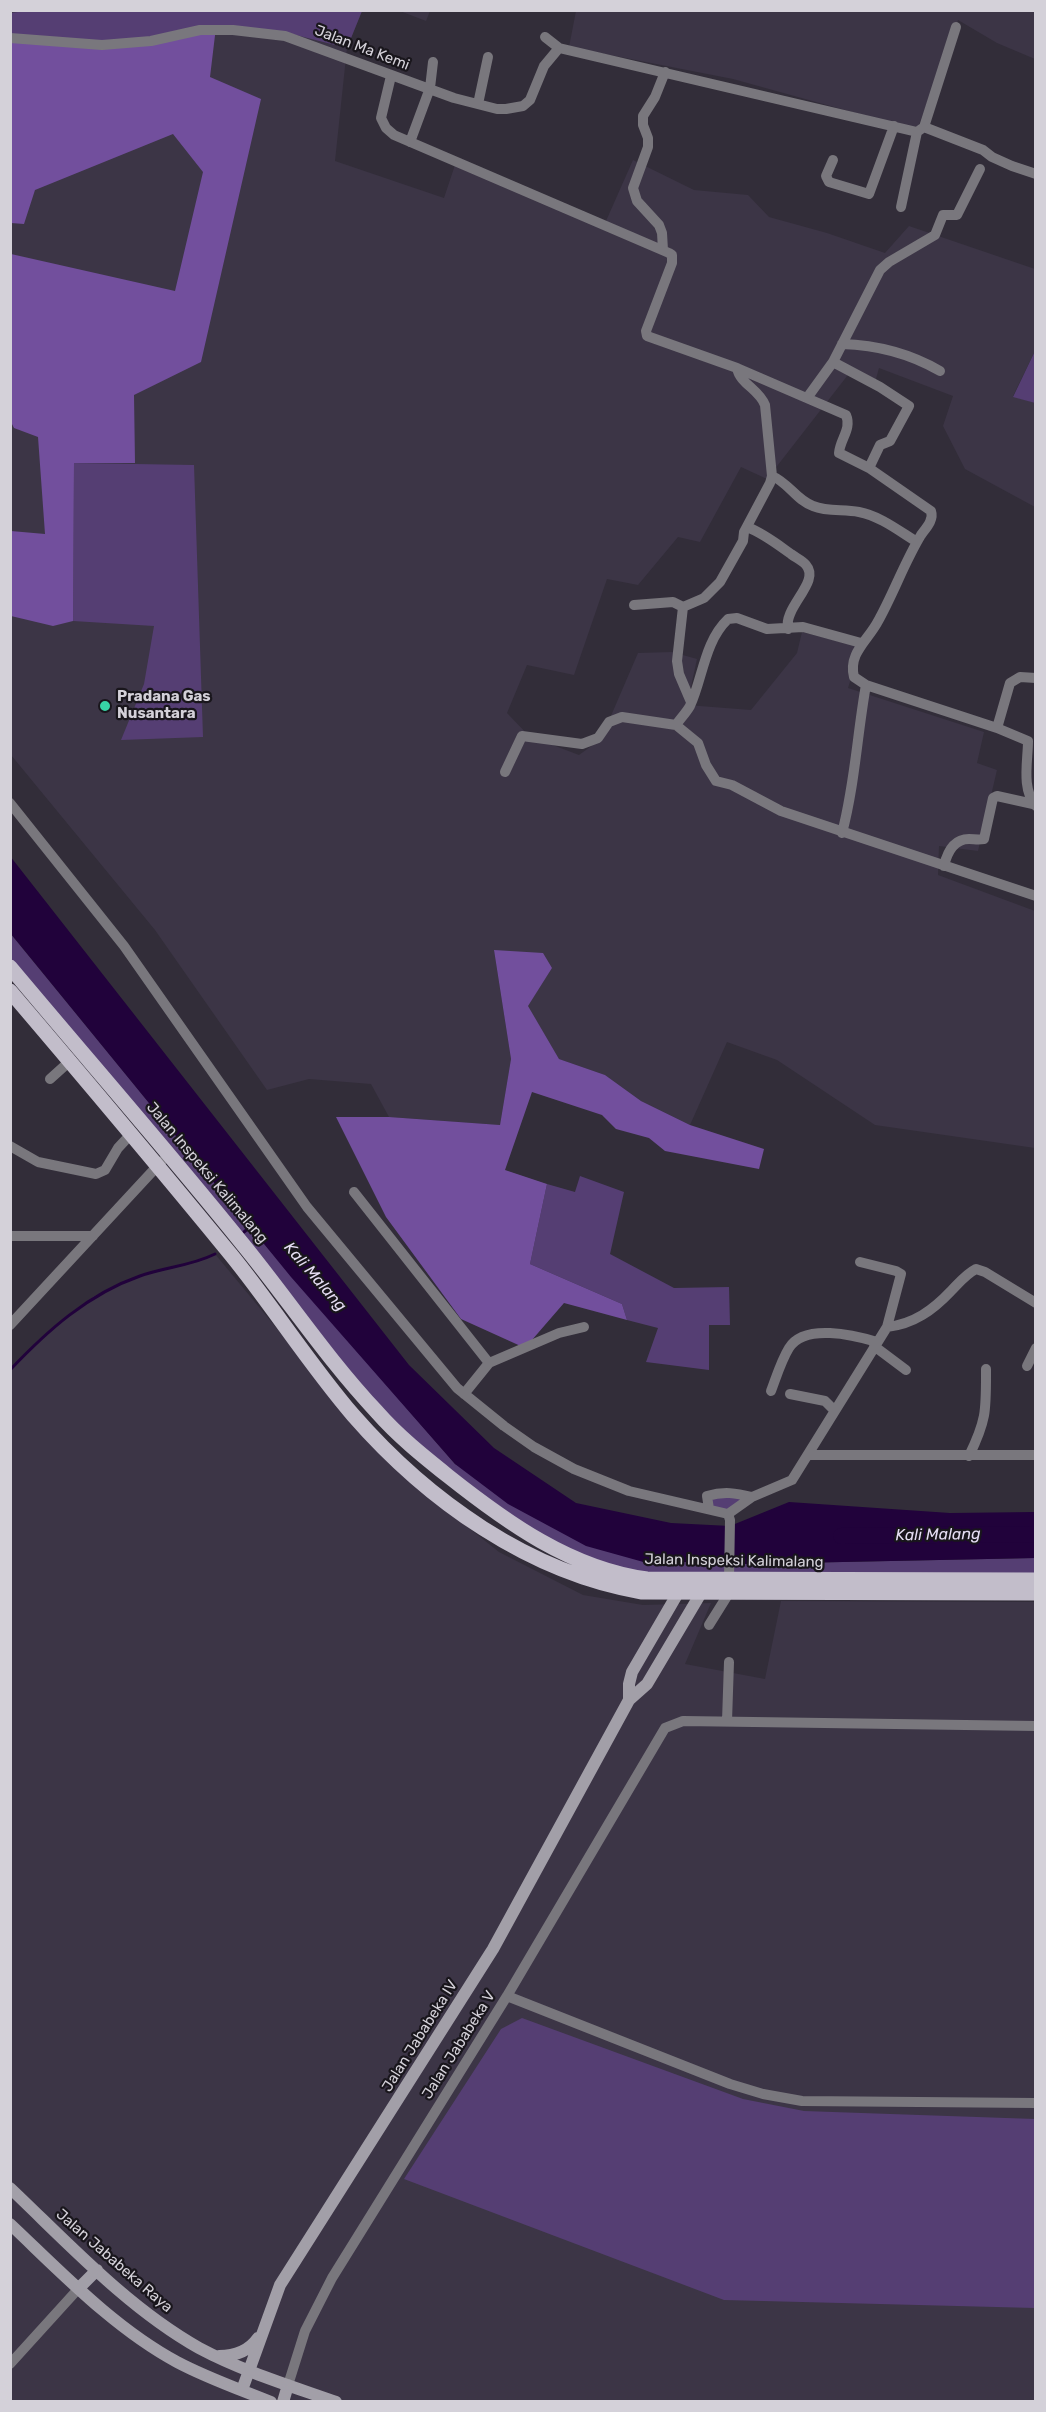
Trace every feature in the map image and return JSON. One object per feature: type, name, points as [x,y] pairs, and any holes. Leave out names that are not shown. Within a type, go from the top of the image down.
[{"type":"main road","name":"Jalan Inspeksi Kalimalang","points":[[10,967],[70,1061],[95,1080],[131,1134],[163,1160],[352,1414],[410,1471],[475,1524],[541,1560],[605,1585],[634,1591],[655,1586],[1035,1580]]},
{"type":"main road","name":"Jalan Inspeksi Kalimalang","points":[[10,991],[37,1011],[163,1160],[243,1243],[349,1380],[416,1450],[483,1504],[544,1543],[601,1568],[637,1578],[655,1586]]},
{"type":"main road","points":[[377,1440],[391,1426]]},
{"type":"main road","name":"Jalan Inspeksi Kalimalang","points":[[729,1586],[1035,1593]]},
{"type":"street","points":[[900,207],[920,130],[956,27]]},
{"type":"street","name":"Jalan Ma Kemi","points":[[10,38],[102,45],[151,41],[200,30],[261,33],[299,40],[391,76],[496,109],[523,106],[530,100],[544,66],[559,48]]},
{"type":"street","points":[[545,37],[559,48],[894,126],[920,130],[983,150],[992,158],[1035,174]]},
{"type":"street","points":[[478,104],[488,57]]},
{"type":"street","points":[[410,142],[430,88],[433,62]]},
{"type":"street","points":[[663,250],[659,225],[637,201],[633,188],[648,147],[643,116],[655,97],[665,72]]},
{"type":"street","points":[[391,76],[381,118],[386,128],[410,142],[672,255],[672,263],[645,334],[649,338],[737,368],[846,416],[848,429],[840,445],[839,453],[869,468],[931,511],[932,518],[917,542],[876,626],[861,643],[851,667],[855,679],[866,685],[997,728],[1028,741],[1027,786],[1034,805]]},
{"type":"street","points":[[833,160],[826,176],[828,182],[868,195],[894,126]]},
{"type":"street","points":[[807,398],[833,362],[880,270],[889,262],[935,235],[943,215],[957,214],[980,169]]},
{"type":"street","points":[[842,344],[873,346],[903,353],[940,371]]},
{"type":"street","points":[[833,362],[880,387],[909,406],[891,439],[880,445],[869,468]]},
{"type":"street","points":[[634,605],[673,602],[683,607],[705,598],[717,587],[743,541],[747,527],[772,476],[765,405],[761,396],[739,376],[737,368]]},
{"type":"street","points":[[772,476],[786,484],[800,500],[811,506],[823,510],[866,513],[886,522],[917,542]]},
{"type":"street","points":[[747,527],[781,546],[808,567],[810,573],[807,584],[788,616],[788,629]]},
{"type":"street","points":[[683,607],[677,661],[679,674],[691,702]]},
{"type":"street","points":[[676,726],[691,702],[712,640],[728,619],[737,618],[767,629],[803,627],[861,643]]},
{"type":"street","points":[[997,728],[1010,683],[1020,677],[1035,678]]},
{"type":"street","points":[[843,833],[856,766],[858,729],[866,685]]},
{"type":"street","points":[[505,772],[522,736],[582,744],[598,738],[609,722],[622,717],[676,726],[698,743],[706,765],[716,781],[732,785],[781,811],[1035,896]]},
{"type":"street","points":[[944,866],[953,845],[967,839],[984,839],[993,798],[997,796],[1034,805]]},
{"type":"street","points":[[10,803],[124,946],[307,1208],[464,1394],[519,1436],[574,1469],[629,1491],[709,1509],[729,1518]]},
{"type":"street","points":[[50,1079],[70,1061]]},
{"type":"street","points":[[10,1146],[38,1162],[96,1174],[105,1170],[118,1148],[131,1134]]},
{"type":"street","points":[[10,1325],[163,1160]]},
{"type":"street","points":[[354,1192],[489,1363]]},
{"type":"street","points":[[10,1236],[93,1236]]},
{"type":"street","points":[[709,1625],[729,1586],[729,1518],[752,1497],[792,1480],[887,1327],[901,1274],[898,1271],[860,1262]]},
{"type":"street","points":[[887,1327],[912,1322],[922,1316],[966,1275],[976,1269],[985,1272],[1035,1303]]},
{"type":"street","points":[[464,1394],[489,1363],[559,1333],[584,1327]]},
{"type":"street","points":[[771,1391],[789,1348],[801,1338],[833,1333],[853,1335],[875,1344],[906,1370]]},
{"type":"street","points":[[1027,1366],[1035,1348]]},
{"type":"street","points":[[969,1456],[982,1429],[986,1414],[986,1369]]},
{"type":"street","points":[[790,1394],[825,1401],[834,1410]]},
{"type":"street","points":[[808,1455],[1035,1455]]},
{"type":"street","points":[[709,1509],[707,1496],[720,1492],[739,1493],[752,1497]]},
{"type":"street","name":"Jalan Jababeka IV","points":[[629,1700],[629,1684],[633,1672],[678,1586]]},
{"type":"street","name":"Jalan Jababeka IV","points":[[237,2392],[249,2369],[280,2285],[493,1949],[629,1700],[647,1684],[701,1586]]},
{"type":"street","points":[[729,1662],[727,1721],[1035,1726]]},
{"type":"street","name":"Jalan Jababeka V","points":[[283,2402],[305,2331],[332,2278],[507,1996],[662,1733],[671,1724],[683,1721],[727,1721]]},
{"type":"street","points":[[507,1996],[730,2084],[763,2094],[802,2101],[1035,2103]]},
{"type":"street","name":"Jalan Jababeka Raya","points":[[10,2188],[97,2270],[152,2316],[200,2348],[288,2385],[336,2402]]},
{"type":"street","points":[[10,2224],[79,2288],[148,2344],[176,2362],[237,2392],[271,2402]]},
{"type":"street","points":[[10,2364],[97,2270]]},
{"type":"street","points":[[217,2356],[237,2354],[247,2350],[261,2334]]},
{"type":"shaded area","points":[[430,10],[426,21],[400,11]]},
{"type":"shaded area","points":[[10,11],[362,11],[347,48],[335,161],[444,198],[455,165],[606,221],[633,160],[694,190],[748,195],[769,217],[827,233],[885,253],[909,226],[1035,269],[1035,351],[1013,396],[1035,403],[1035,507],[965,469],[943,426],[953,396],[879,368],[874,386],[851,371],[767,479],[741,467],[700,542],[678,537],[638,585],[607,579],[574,675],[527,665],[507,713],[529,736],[579,755],[601,739],[638,653],[672,652],[697,659],[687,705],[751,710],[797,653],[802,632],[861,647],[848,688],[984,732],[977,763],[997,770],[978,851],[939,846],[938,875],[1035,911],[1035,1148],[875,1125],[777,1060],[727,1042],[690,1125],[641,1101],[605,1075],[559,1059],[527,1006],[552,968],[494,950],[511,1059],[500,1125],[389,1117],[371,1084],[309,1079],[267,1090],[155,930],[11,755]]},
{"type":"shaded area","points":[[25,11],[362,11],[347,48],[284,32],[216,27],[148,43],[11,37],[11,13]]},
{"type":"shaded area","points":[[576,11],[1035,11],[1035,59],[997,43],[958,20],[917,130],[733,79],[569,47]]},
{"type":"shaded area","points":[[216,27],[210,77],[261,99],[201,362],[134,395],[135,463],[74,463],[73,621],[53,626],[11,616],[11,531],[45,534],[38,437],[14,428],[11,422],[11,254],[175,291],[203,172],[173,134],[35,190],[24,224],[11,223],[11,37],[102,47]]},
{"type":"shaded area","points":[[1035,351],[1036,403],[1013,397]]},
{"type":"shaded area","points":[[74,463],[194,465],[203,737],[121,740],[144,684],[154,626],[73,621]]},
{"type":"shaded area","points":[[10,933],[267,1247],[455,1464],[647,1563],[729,1561],[746,1564],[1035,1558],[1035,1580],[647,1579],[544,1543],[416,1450],[11,967]]},
{"type":"shaded area","points":[[494,950],[543,953],[552,968],[528,1006],[559,1059],[605,1075],[641,1101],[690,1125],[764,1149],[759,1169],[665,1151],[649,1138],[616,1129],[602,1115],[532,1092],[505,1170],[547,1184],[530,1264],[622,1304],[627,1320],[564,1303],[525,1348],[461,1319],[386,1217],[336,1117],[389,1117],[500,1125],[511,1059]]},
{"type":"shaded area","points":[[580,1176],[624,1192],[610,1254],[674,1288],[729,1287],[730,1325],[709,1325],[709,1370],[646,1362],[658,1328],[627,1320],[622,1304],[530,1264],[547,1184],[575,1192]]},
{"type":"shaded area","points":[[215,1254],[391,1466],[499,1552],[583,1595],[643,1605],[711,1603],[685,1664],[765,1679],[781,1601],[1035,1602],[1035,2401],[11,2401],[10,1370],[38,1340],[94,1296],[140,1276],[198,1262]]},
{"type":"shaded area","points":[[707,1496],[752,1497],[728,1514],[709,1509]]},
{"type":"shaded area","points":[[522,2018],[743,2099],[804,2111],[1035,2119],[1035,2308],[724,2300],[404,2179],[501,2029]]},
{"type":"water","points":[[10,856],[409,1365],[494,1448],[576,1503],[671,1523],[730,1526],[789,1502],[950,1513],[1035,1512],[1035,1558],[746,1564],[729,1561],[647,1563],[586,1546],[508,1504],[455,1464],[291,1277],[11,934]]},
{"type":"waterway","points":[[244,1232],[252,1225]]},
{"type":"waterway","points":[[10,1370],[69,1315],[103,1293],[140,1276],[215,1254]]},
{"type":"waterway","name":"Kali Malang","points":[[841,1536],[1036,1534]]},
{"type":"place","name":"Pradana Gas Nusantara","points":[[105,706]]}]
